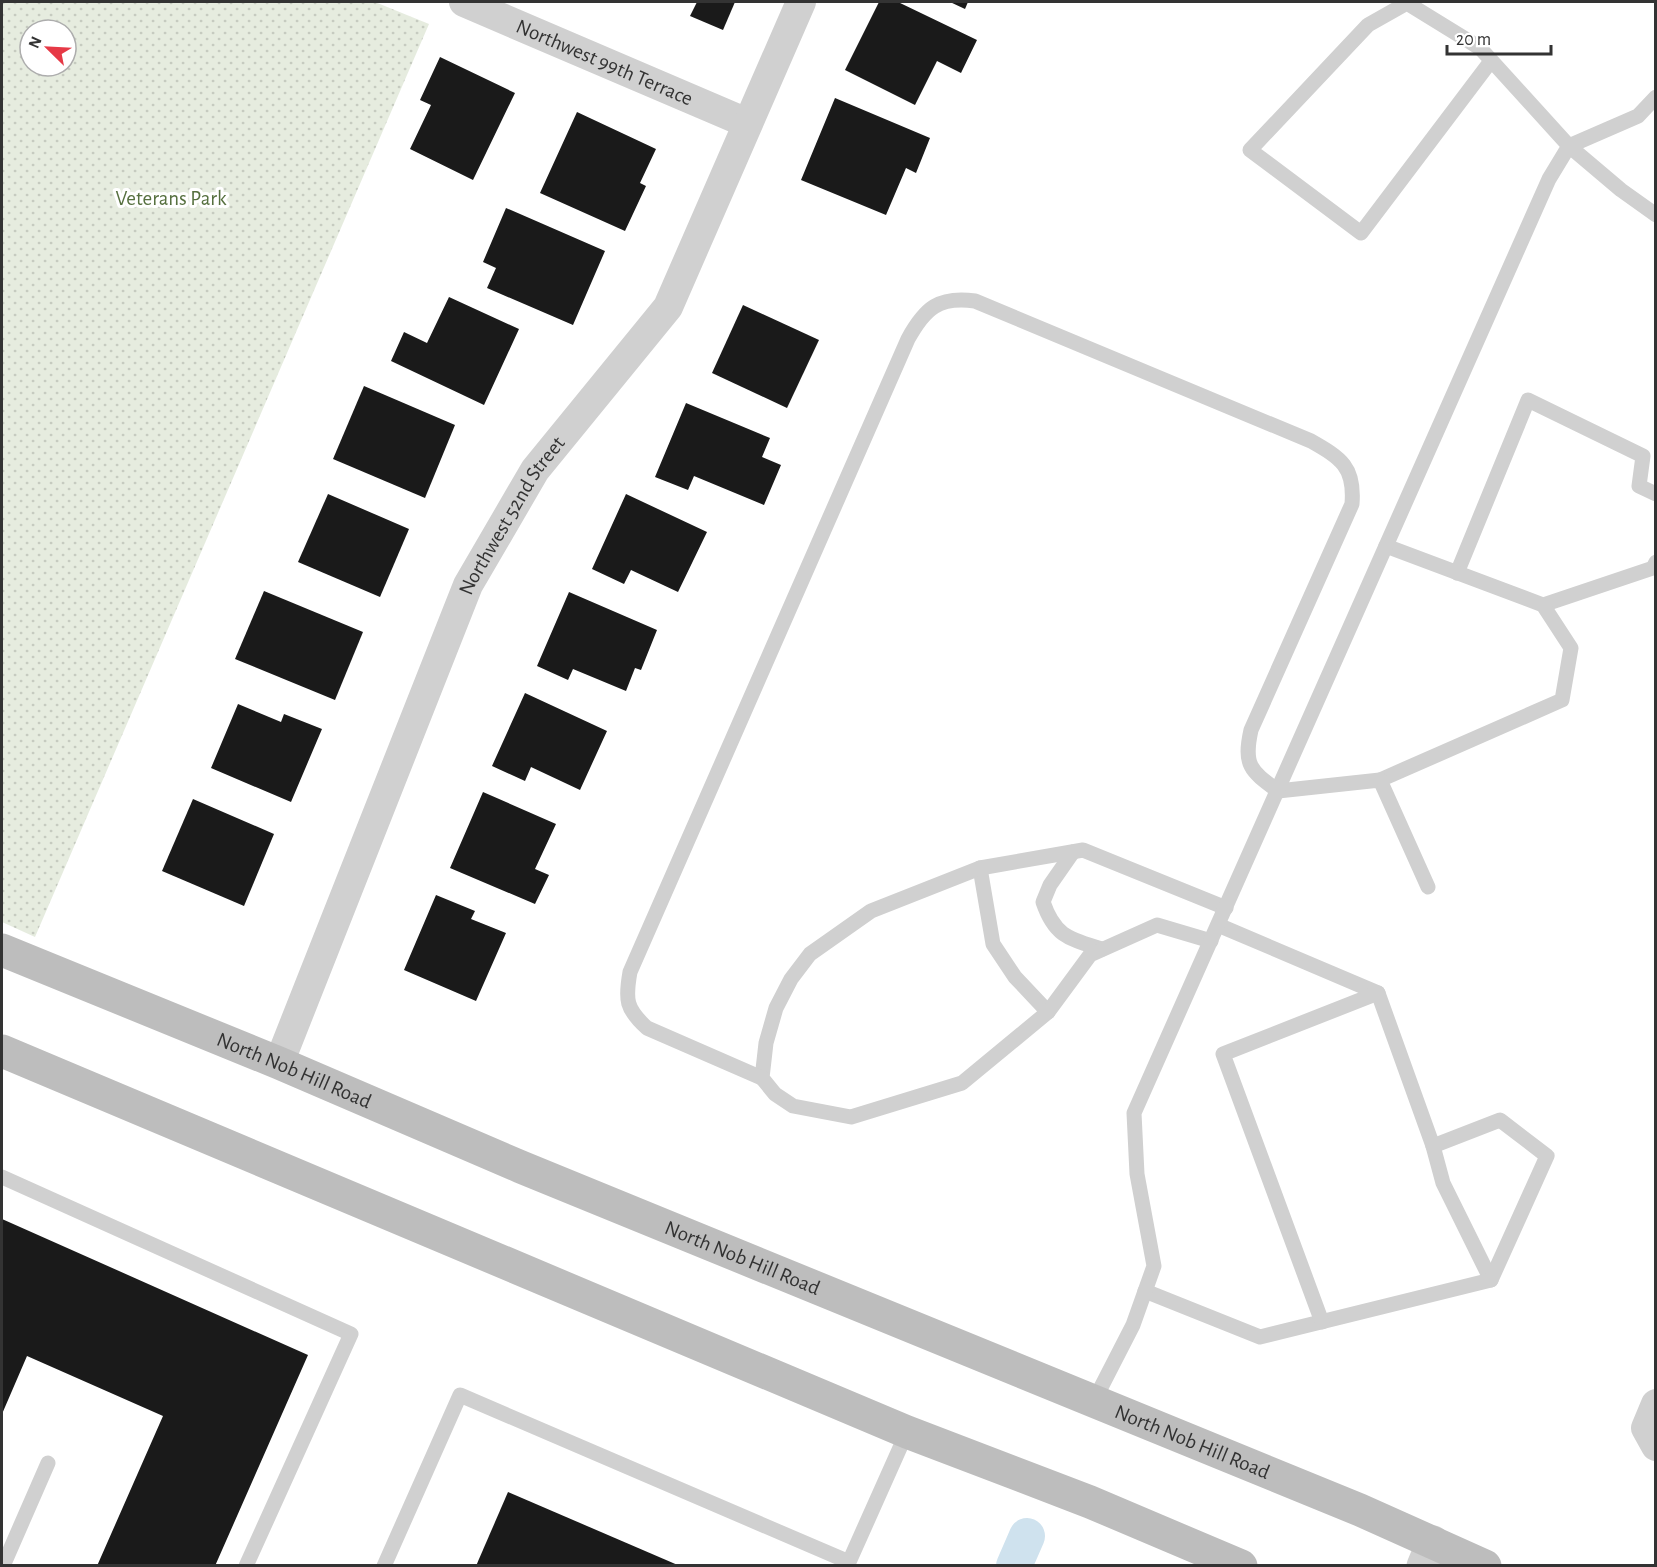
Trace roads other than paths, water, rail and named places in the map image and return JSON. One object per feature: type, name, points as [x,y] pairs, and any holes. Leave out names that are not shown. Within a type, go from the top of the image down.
[{"type":"main road","name":"North Nob Hill Road","points":[[2,950],[279,1063],[521,1167],[1094,1401],[1428,1554],[1485,1566]]},
{"type":"main road","points":[[2,1051],[907,1432],[1090,1502],[1241,1566]]},
{"type":"street","name":"Northwest 99th Terrace","points":[[464,2],[747,123]]},
{"type":"street","name":"Northwest 52nd Street","points":[[279,1063],[468,585],[535,470],[668,307],[801,2]]},
{"type":"street","points":[[1656,1404],[1646,1428],[1656,1446]]},
{"type":"lane","points":[[1491,61],[1361,233],[1250,150],[1368,25],[1406,2],[1479,48],[1491,61],[1569,146],[1621,190],[1656,215]]},
{"type":"lane","points":[[1094,1401],[1133,1325],[1154,1266],[1137,1174],[1134,1113],[1549,180],[1569,146],[1638,116],[1656,97]]},
{"type":"lane","points":[[1211,941],[1157,925],[1102,949],[1090,955],[1048,1012],[962,1083],[851,1117],[793,1106],[775,1094],[762,1078],[647,1028],[632,1015],[627,1000],[630,972],[908,339],[919,320],[933,307],[953,298],[975,301],[1311,441],[1343,462],[1350,474],[1352,504],[1251,730],[1247,748],[1248,763],[1253,772],[1278,791],[1380,780],[1562,700],[1571,648],[1543,606],[1386,546]]},
{"type":"lane","points":[[1457,573],[1528,400],[1649,452],[1639,486],[1656,494]]},
{"type":"lane","points":[[1543,606],[1653,568],[1656,561]]},
{"type":"lane","points":[[1380,780],[1428,887]]},
{"type":"lane","points":[[762,1078],[766,1043],[776,1008],[791,979],[810,954],[871,911],[980,868],[1083,850],[1226,908]]},
{"type":"lane","points":[[1073,852],[1050,885],[1043,902],[1049,921],[1061,934],[1102,949]]},
{"type":"lane","points":[[980,868],[993,944],[1015,977],[1048,1012]]},
{"type":"lane","points":[[1218,925],[1378,993],[1433,1146],[1443,1183],[1491,1280]]},
{"type":"lane","points":[[1322,1322],[1224,1054],[1378,993]]},
{"type":"lane","points":[[1433,1146],[1500,1120],[1546,1156],[1491,1280]]},
{"type":"lane","points":[[2,1178],[351,1334],[246,1566]]},
{"type":"lane","points":[[1145,1291],[1260,1337],[1491,1280]]},
{"type":"lane","points":[[384,1566],[460,1395],[849,1562],[907,1432]]},
{"type":"lane","points":[[3,1566],[48,1463]]},
{"type":"waterway","points":[[1014,1566],[1027,1536]]},
{"type":"park label","name":"Veterans Park","points":[[171,198]]}]
